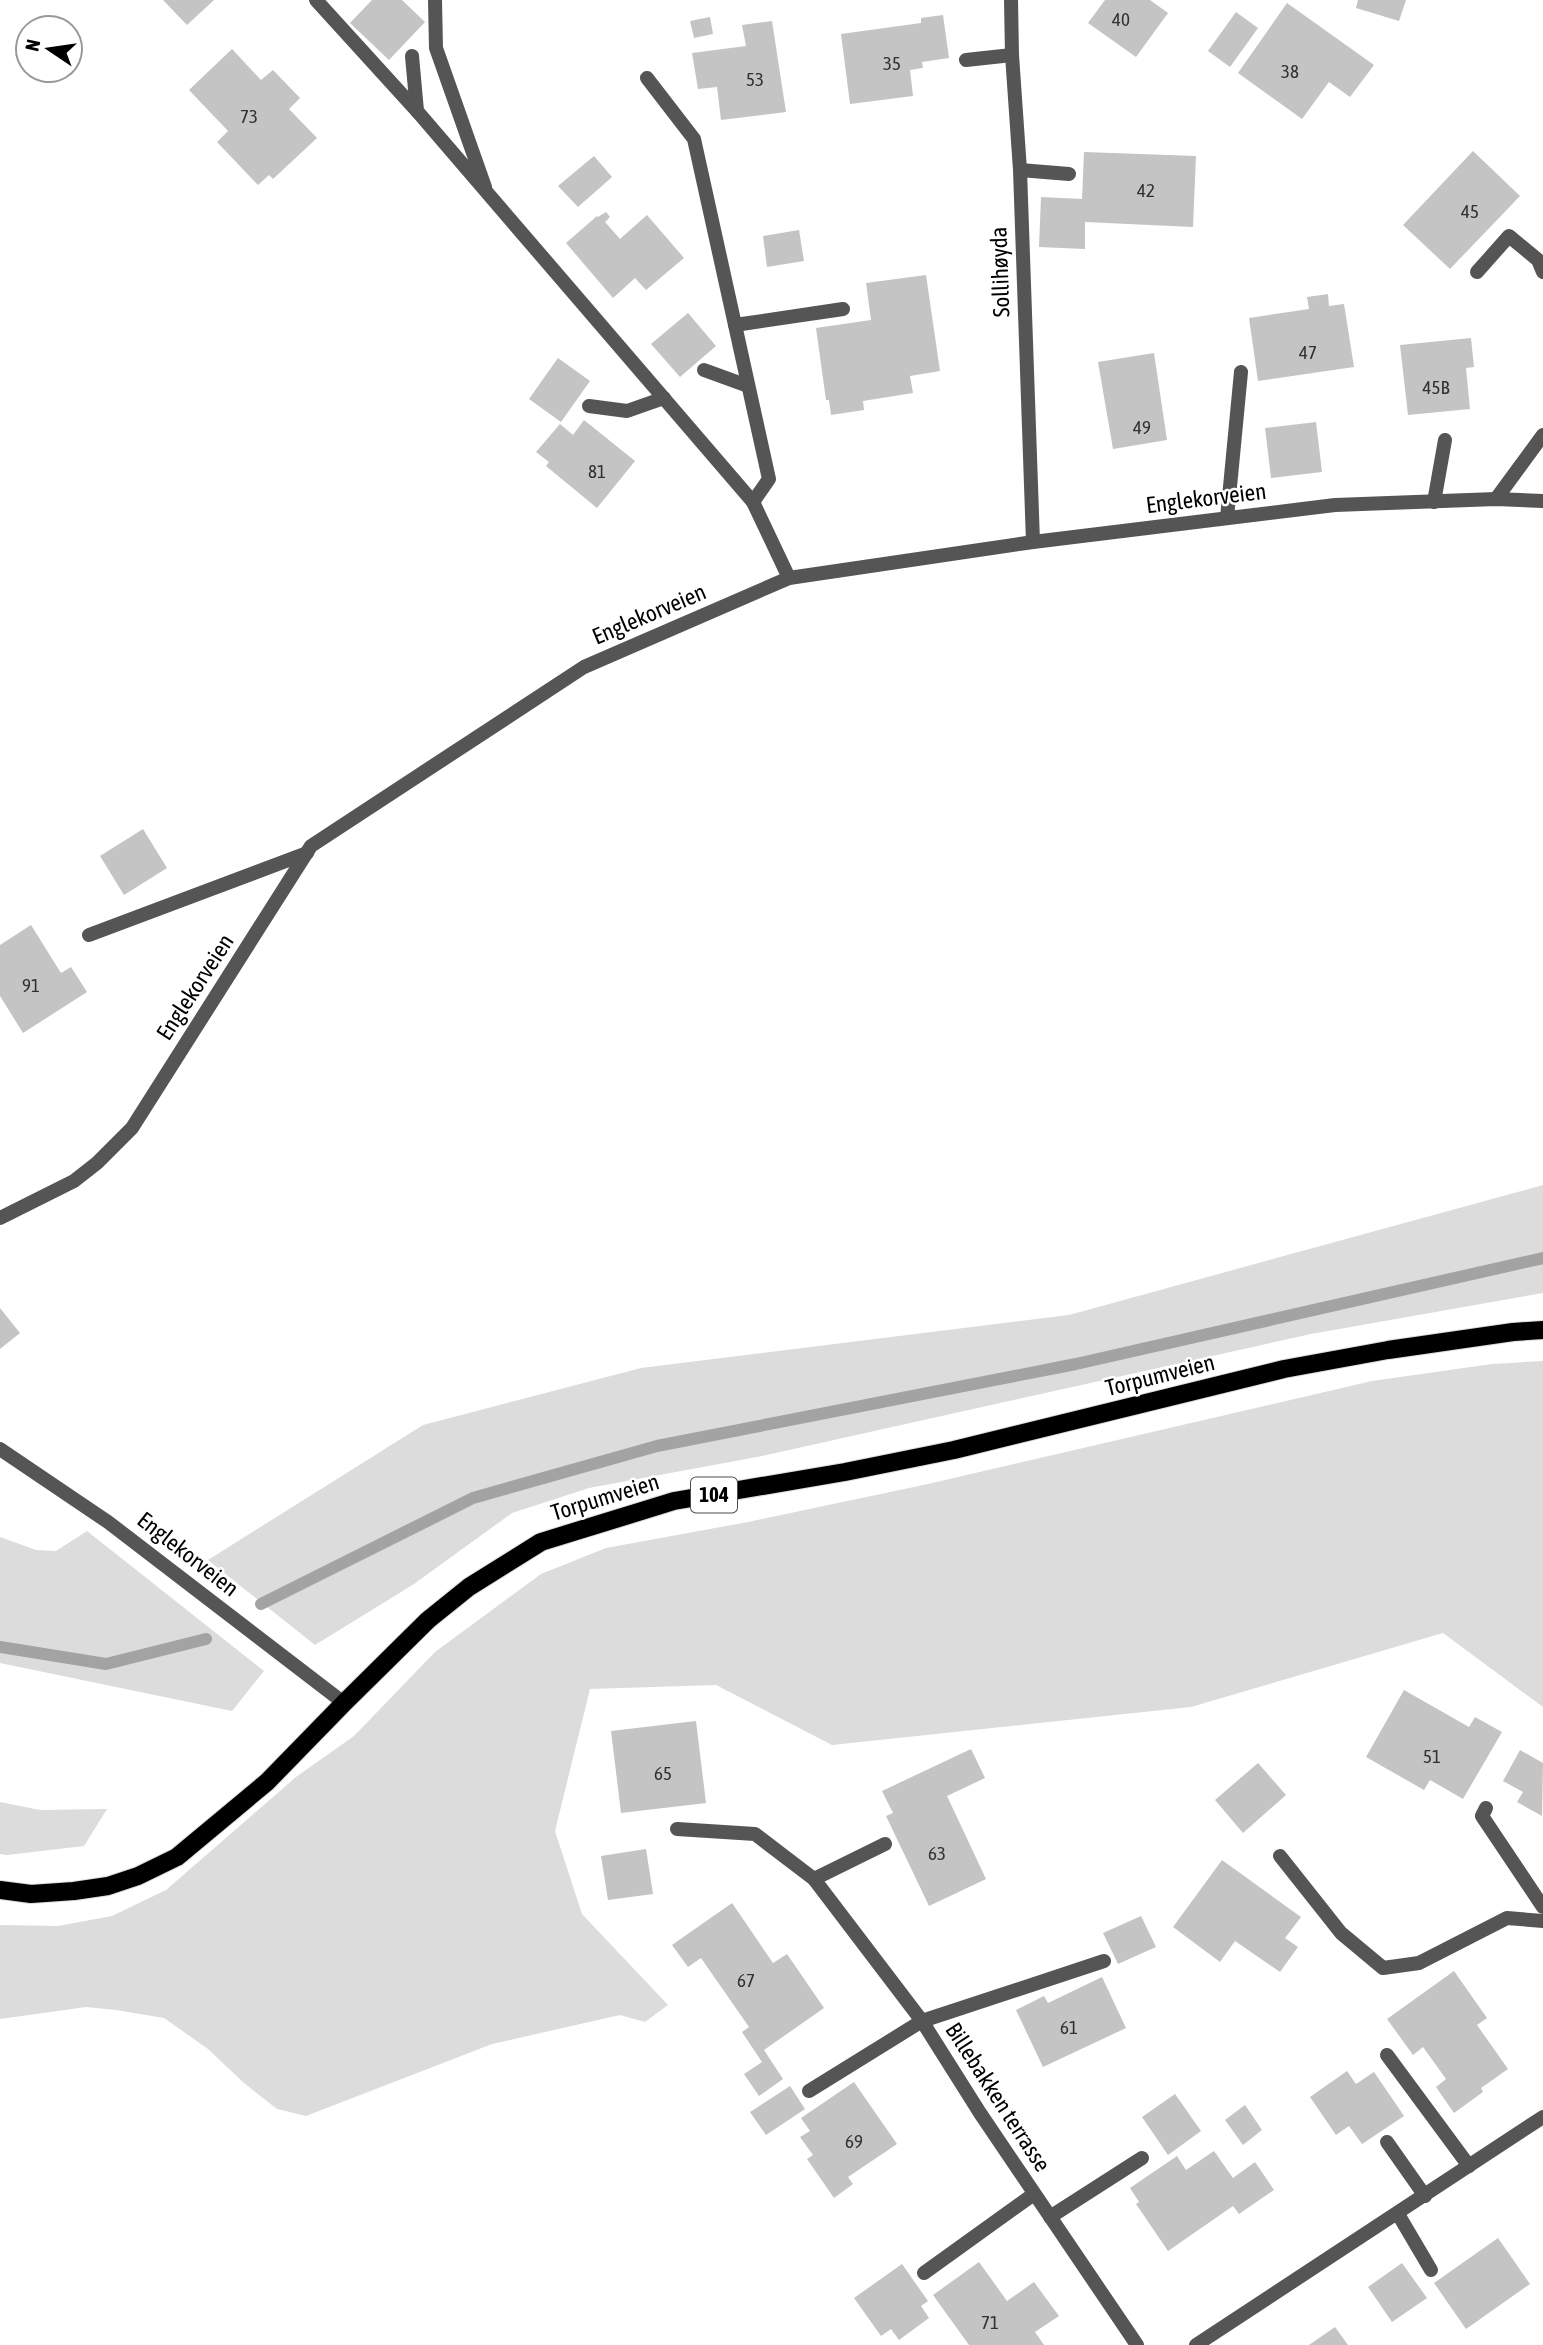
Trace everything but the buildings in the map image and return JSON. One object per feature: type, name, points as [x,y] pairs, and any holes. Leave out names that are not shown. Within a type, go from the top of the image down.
[{"type":"main road","name":"Torpumveien","points":[[0,1890],[31,1894],[74,1892],[108,1886],[138,1876],[177,1857],[267,1782],[428,1620],[469,1587],[541,1542],[674,1501],[845,1472],[954,1450],[1284,1369],[1485,1336],[1543,1330]]},
{"type":"street","points":[[316,0],[417,111],[753,502],[789,578]]},
{"type":"street","points":[[435,0],[436,48],[488,195]]},
{"type":"street","name":"Sollihøyda","points":[[1011,0],[1020,170],[1032,542]]},
{"type":"street","points":[[966,60],[1012,55]]},
{"type":"street","points":[[412,56],[417,111]]},
{"type":"street","points":[[647,78],[694,139],[769,479],[753,502]]},
{"type":"street","points":[[1020,170],[1069,174]]},
{"type":"street","points":[[1476,272],[1509,236],[1538,260],[1543,272]]},
{"type":"street","points":[[735,325],[843,309]]},
{"type":"street","points":[[704,370],[748,386]]},
{"type":"street","points":[[1227,518],[1241,372]]},
{"type":"street","points":[[589,406],[627,411],[664,398]]},
{"type":"street","points":[[1496,499],[1543,435]]},
{"type":"street","points":[[1434,502],[1445,440]]},
{"type":"street","name":"Englekorveien","points":[[0,1218],[74,1181],[97,1163],[132,1128],[312,846],[584,667],[789,578],[1032,542],[1335,505],[1496,499],[1543,501]]},
{"type":"street","points":[[89,935],[307,853]]},
{"type":"street","name":"Englekorveien","points":[[0,1449],[108,1522],[344,1703]]},
{"type":"street","points":[[1486,1808],[1482,1816],[1543,1907]]},
{"type":"street","name":"Billebakken terrasse","points":[[677,1829],[755,1834],[814,1879],[922,2021],[980,2113],[1137,2345]]},
{"type":"street","points":[[814,1879],[885,1844]]},
{"type":"street","points":[[1280,1856],[1341,1933],[1383,1968],[1419,1963],[1507,1919],[1543,1921]]},
{"type":"street","points":[[809,2091],[922,2021],[1104,1961]]},
{"type":"street","points":[[1387,2055],[1469,2166]]},
{"type":"street","points":[[1196,2345],[1543,2117]]},
{"type":"street","points":[[1387,2142],[1425,2196]]},
{"type":"street","points":[[1050,2217],[1142,2158]]},
{"type":"street","points":[[924,2273],[1034,2194]]},
{"type":"street","points":[[1398,2214],[1431,2270]]},
{"type":"shaded area","points":[[1543,1185],[1543,1293],[1311,1334],[757,1457],[589,1488],[512,1513],[414,1584],[315,1645],[208,1560],[423,1425],[641,1368],[1069,1315]]},
{"type":"shaded area","points":[[1543,1361],[1543,1707],[1443,1633],[1191,1707],[832,1745],[716,1685],[590,1689],[555,1831],[582,1914],[668,2005],[645,2022],[620,2015],[492,2044],[306,2116],[277,2109],[208,2049],[164,2018],[86,2007],[0,2019],[0,1925],[58,1926],[112,1916],[166,1890],[296,1777],[354,1736],[435,1652],[541,1574],[606,1548],[748,1522],[928,1484],[1372,1381],[1492,1364]]},
{"type":"shaded area","points":[[87,1531],[264,1671],[232,1711],[0,1663],[0,1537],[36,1550],[56,1551]]},
{"type":"shaded area","points":[[0,1802],[40,1810],[107,1809],[84,1846],[7,1855],[0,1854]]},
{"type":"waterway","points":[[261,1604],[473,1498],[657,1446],[1076,1364],[1543,1258]]},
{"type":"waterway","points":[[0,1647],[106,1664],[206,1639]]}]
